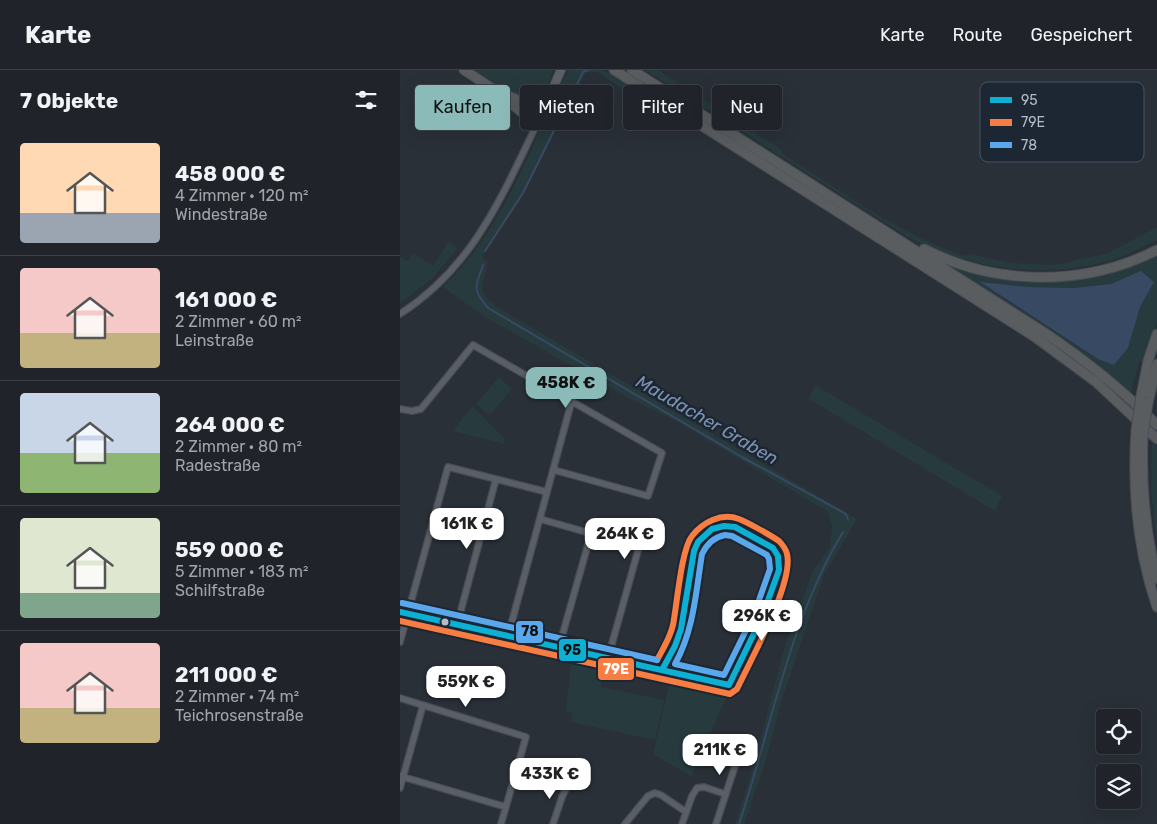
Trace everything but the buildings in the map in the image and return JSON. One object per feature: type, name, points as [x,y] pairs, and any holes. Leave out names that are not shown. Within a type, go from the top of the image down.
[{"type":"highway","points":[[464,70],[487,85]]},
{"type":"highway","points":[[614,70],[1035,337],[1096,382],[1157,439]]},
{"type":"highway","points":[[632,70],[1073,352],[1114,384],[1157,425]]},
{"type":"highway","points":[[510,97],[520,101]]},
{"type":"highway","points":[[510,102],[520,109]]},
{"type":"highway","points":[[881,228],[944,259],[964,266],[990,273],[1029,278],[1064,276],[1097,271],[1155,251]]},
{"type":"highway","points":[[1157,334],[1148,360],[1134,477],[1136,521],[1147,576],[1157,607]]},
{"type":"highway","points":[[1144,399],[1157,364]]},
{"type":"highway","points":[[1139,432],[1149,546],[1157,579]]},
{"type":"main road","points":[[555,85],[561,70]]},
{"type":"street","points":[[400,314],[424,297],[459,263],[482,231],[531,130]]},
{"type":"street","points":[[400,409],[412,411],[421,409],[473,345],[662,453],[648,496],[554,470]]},
{"type":"street","points":[[508,636],[572,400]]},
{"type":"street","points":[[400,642],[448,468],[547,492]]},
{"type":"street","points":[[458,625],[496,479]]},
{"type":"street","points":[[540,520],[639,547],[608,658]]},
{"type":"street","points":[[400,612],[729,685],[762,617],[779,570],[779,563],[775,552],[769,545],[735,527],[724,526],[712,529],[698,542],[694,552],[681,629],[675,646],[662,670]]},
{"type":"street","points":[[559,648],[591,534]]},
{"type":"street","points":[[400,698],[526,737],[501,824]]},
{"type":"street","points":[[400,788],[423,705]]},
{"type":"street","points":[[716,824],[736,763],[733,757]]},
{"type":"street","points":[[402,777],[506,807]]},
{"type":"street","points":[[553,824],[568,785]]},
{"type":"street","points":[[682,824],[695,791],[700,786],[725,794]]},
{"type":"street","points":[[625,824],[648,796],[655,793],[686,812]]},
{"type":"green space","points":[[473,70],[553,70],[547,85],[520,85],[520,95],[510,91],[510,85],[497,85]]},
{"type":"green space","points":[[568,70],[603,70],[627,85],[623,85],[623,89],[597,72],[586,72],[579,85],[561,85]]},
{"type":"green space","points":[[645,70],[658,70],[681,85],[669,85]]},
{"type":"green space","points":[[702,98],[712,105],[712,113],[702,106]]},
{"type":"green space","points":[[540,130],[556,130],[522,197],[482,257],[487,262],[482,286],[486,297],[502,310],[857,519],[824,575],[781,702],[765,763],[744,824],[735,824],[755,761],[784,649],[813,571],[830,547],[832,527],[828,512],[674,420],[625,396],[483,316],[443,287],[465,263],[484,237],[515,184]]},
{"type":"green space","points":[[739,130],[751,130],[782,150],[781,153],[847,196],[916,236],[965,256],[970,254],[1010,263],[1054,265],[1108,253],[1157,227],[1157,240],[1123,256],[1085,266],[1059,269],[1033,270],[983,264],[933,248],[908,237]]},
{"type":"green space","points":[[449,241],[458,248],[433,278],[400,303],[400,256],[407,261],[413,253],[433,266]]},
{"type":"green space","points":[[1157,255],[1157,323],[1143,362],[1139,361],[1131,392],[1060,338],[954,269],[961,268],[990,276],[1025,280],[1075,280],[1114,270]],"holes":[[[1154,282],[1140,307],[1128,348],[1098,359],[981,283],[1073,288]]]},
{"type":"green space","points":[[499,377],[512,389],[490,415],[476,404]]},
{"type":"green space","points":[[815,385],[1002,496],[995,511],[809,399]]},
{"type":"green space","points":[[472,406],[505,439],[504,444],[453,431]]},
{"type":"green space","points":[[1152,440],[1157,446],[1157,544],[1151,491]]},
{"type":"green space","points":[[571,662],[604,670],[601,687],[664,700],[655,740],[571,722],[572,713],[566,712]]},
{"type":"green space","points":[[671,677],[721,688],[726,698],[691,776],[653,754]]},
{"type":"water","points":[[1141,271],[1154,282],[1140,307],[1128,348],[1114,365],[1098,359],[980,282],[1029,287],[1073,288],[1111,284]]},
{"type":"waterway","points":[[485,251],[523,193],[583,72],[588,70]]},
{"type":"waterway","name":"Maudacher Graben","points":[[483,265],[476,287],[479,296],[488,308],[742,457],[846,514],[848,520]]},
{"type":"waterway","name":"Maudacher Graben","points":[[739,824],[795,638],[824,566],[843,532]]},
{"type":"transit line","name":"79E","points":[[400,621],[730,694],[737,689],[778,602],[787,567],[787,554],[779,541],[748,523],[732,517],[712,520],[696,531],[688,543],[685,553],[672,630],[657,660]]},
{"type":"transit line","name":"95","points":[[400,612],[729,685],[762,617],[779,570],[778,556],[773,548],[735,527],[724,526],[712,529],[698,542],[694,551],[681,629],[675,646],[662,670]]},
{"type":"transit line","name":"78","points":[[725,535],[732,536],[767,555],[770,569],[754,614],[724,675],[675,664],[690,624],[702,554],[706,547],[717,537],[725,535]]},
{"type":"transit line","name":"78","points":[[402,603],[657,660]]}]
